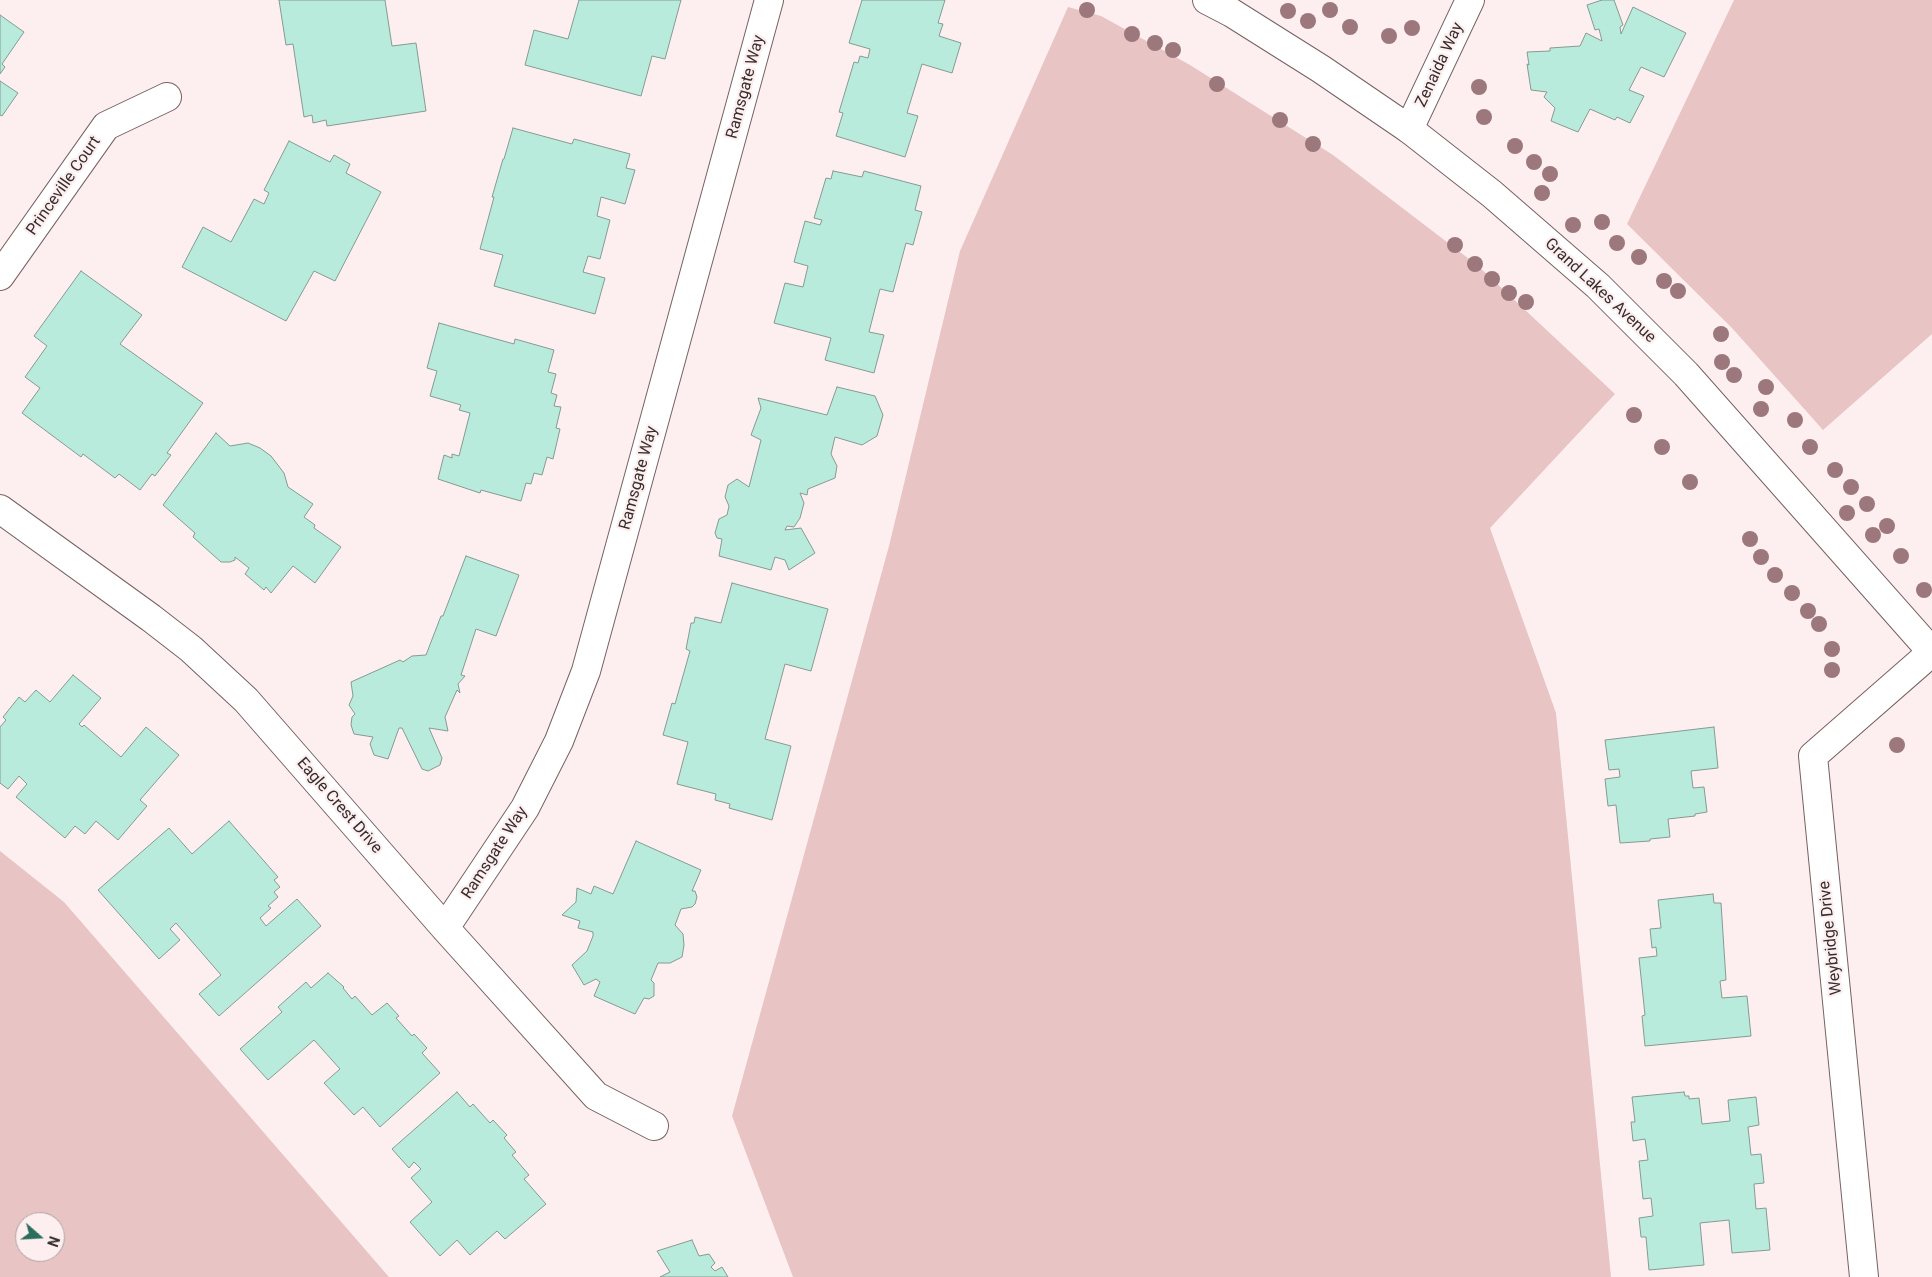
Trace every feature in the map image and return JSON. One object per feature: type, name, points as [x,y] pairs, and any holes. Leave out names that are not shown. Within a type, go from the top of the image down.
[{"type":"street","name":"Ramsgate Way","points":[[445,928],[525,808],[559,741],[586,671],[769,0]]},
{"type":"street","name":"Grand Lakes Avenue","points":[[1207,0],[1232,13],[1321,69],[1409,129],[1492,194],[1582,272],[1679,367],[1932,652]]},
{"type":"street","name":"Zenaida Way","points":[[1409,129],[1470,0]]},
{"type":"street","name":"Princeville Court","points":[[0,276],[106,126],[167,97]]},
{"type":"street","name":"Eagle Crest Drive","points":[[0,509],[191,649],[246,700],[445,928],[596,1096],[654,1126]]},
{"type":"street","name":"Weybridge Drive","points":[[1864,1277],[1813,756],[1932,652]]},
{"type":"shaded area","points":[[1734,0],[1932,0],[1932,334],[1823,430],[1732,328],[1627,224]]},
{"type":"shaded area","points":[[1068,7],[1101,16],[1190,65],[1333,155],[1477,265],[1615,394],[1490,528],[1556,713],[1611,1277],[793,1277],[732,1116],[889,546],[960,251]]},
{"type":"shaded area","points":[[0,851],[64,902],[389,1277],[0,1277]]},
{"type":"building","points":[[279,0],[385,0],[392,46],[416,43],[426,111],[327,126],[326,120],[313,123],[312,115],[304,117],[293,44],[286,45]]},
{"type":"building","points":[[579,0],[681,0],[665,59],[652,56],[641,96],[525,65],[534,30],[568,39]]},
{"type":"building","points":[[862,0],[945,0],[938,23],[943,24],[939,36],[961,43],[952,73],[922,64],[907,113],[918,116],[905,157],[836,136],[843,113],[839,112],[854,62],[858,63],[860,56],[868,58],[870,49],[849,43]]},
{"type":"building","points":[[1602,0],[1614,0],[1623,25],[1620,27],[1621,34],[1633,7],[1686,33],[1664,77],[1641,67],[1629,90],[1644,96],[1630,123],[1617,117],[1615,120],[1590,109],[1578,132],[1551,121],[1555,108],[1544,97],[1547,92],[1531,90],[1527,52],[1550,51],[1550,48],[1580,46],[1586,33],[1602,41],[1599,29],[1595,30],[1587,5]]},
{"type":"building","points":[[0,15],[24,32],[2,64],[5,67],[0,74]]},
{"type":"building","points":[[0,81],[18,93],[2,116],[0,115]]},
{"type":"building","points":[[513,128],[572,144],[574,139],[630,154],[626,168],[635,170],[625,204],[601,197],[597,216],[610,220],[600,259],[588,256],[583,272],[605,278],[595,314],[494,286],[503,255],[480,249],[494,197],[492,197]]},
{"type":"building","points":[[289,141],[330,162],[334,155],[350,164],[346,173],[381,192],[335,281],[314,271],[286,321],[182,267],[203,227],[231,242],[254,199],[264,204],[269,193],[264,190]]},
{"type":"building","points":[[833,171],[862,177],[864,171],[921,186],[915,210],[922,212],[913,245],[906,243],[893,292],[880,289],[869,332],[884,335],[874,373],[825,360],[831,338],[774,323],[785,283],[803,287],[808,266],[794,262],[805,221],[820,225],[822,220],[814,218],[826,178],[831,179]]},
{"type":"building","points":[[81,271],[142,315],[120,344],[203,403],[167,453],[171,455],[155,476],[152,474],[140,490],[119,474],[115,478],[83,454],[81,457],[22,413],[40,388],[25,377],[47,346],[34,336]]},
{"type":"building","points":[[439,323],[514,344],[515,339],[554,350],[548,372],[556,374],[551,393],[557,395],[554,406],[561,407],[556,428],[560,429],[553,459],[547,457],[542,475],[534,473],[531,484],[526,483],[521,501],[481,490],[480,493],[438,479],[444,455],[452,458],[452,454],[459,456],[470,413],[459,410],[461,405],[430,396],[437,371],[427,368]]},
{"type":"building","points":[[837,387],[875,396],[883,415],[877,436],[862,445],[835,437],[831,454],[837,466],[835,478],[808,489],[807,495],[800,493],[804,503],[800,518],[794,527],[787,526],[785,530],[801,528],[815,553],[789,570],[785,560],[775,557],[771,570],[719,556],[722,539],[717,538],[715,533],[719,519],[727,515],[729,506],[725,497],[728,485],[737,479],[749,487],[761,440],[751,435],[761,408],[758,398],[827,415]]},
{"type":"building","points":[[216,433],[230,446],[248,443],[260,448],[271,456],[284,473],[288,487],[313,504],[304,517],[315,525],[314,528],[341,547],[315,583],[293,566],[271,593],[266,587],[264,590],[245,574],[249,568],[235,557],[235,560],[230,562],[221,562],[193,537],[195,533],[163,505]]},
{"type":"building","points":[[466,556],[519,575],[496,636],[476,629],[461,675],[465,676],[458,684],[460,693],[457,690],[445,717],[448,731],[429,728],[442,758],[440,765],[428,771],[422,769],[402,728],[399,728],[388,759],[374,755],[370,744],[373,737],[354,734],[351,725],[352,717],[355,714],[349,705],[353,696],[351,682],[400,660],[403,662],[412,656],[426,655]]},
{"type":"building","points":[[732,583],[828,609],[811,671],[785,664],[765,739],[791,746],[772,820],[729,808],[730,804],[715,800],[716,794],[677,784],[688,742],[663,735],[672,703],[675,704],[690,651],[686,649],[691,623],[694,623],[695,617],[721,623]]},
{"type":"building","points":[[73,675],[101,698],[79,724],[82,727],[84,725],[121,757],[146,727],[179,755],[140,800],[147,806],[118,840],[96,821],[85,834],[75,826],[65,838],[16,797],[27,784],[19,776],[8,789],[0,783],[0,727],[6,720],[3,717],[19,697],[25,702],[36,690],[50,702]]},
{"type":"building","points":[[1714,727],[1718,768],[1691,771],[1693,788],[1704,787],[1707,812],[1695,814],[1695,816],[1668,819],[1670,837],[1650,839],[1650,841],[1620,843],[1616,805],[1608,806],[1605,779],[1620,777],[1619,769],[1609,770],[1605,740]]},
{"type":"building","points":[[229,821],[278,877],[274,880],[280,887],[274,892],[278,897],[268,906],[271,908],[260,918],[266,926],[297,899],[321,926],[219,1016],[199,994],[221,975],[176,923],[170,929],[180,940],[159,959],[98,890],[169,828],[192,854]]},
{"type":"building","points":[[636,841],[701,870],[692,891],[695,891],[697,897],[695,904],[692,907],[681,909],[675,925],[683,934],[682,957],[670,963],[658,963],[651,980],[654,983],[654,996],[649,999],[644,998],[635,1014],[594,996],[600,982],[596,979],[584,985],[572,965],[587,951],[593,932],[578,928],[580,921],[562,915],[576,902],[577,888],[591,894],[594,886],[613,894]]},
{"type":"building","points":[[1713,894],[1714,903],[1721,903],[1726,980],[1720,981],[1722,998],[1747,996],[1751,1036],[1645,1046],[1642,1016],[1645,1015],[1639,958],[1657,956],[1656,947],[1652,948],[1650,929],[1661,928],[1658,900]]},
{"type":"building","points":[[328,973],[344,987],[352,999],[355,996],[372,1015],[387,1003],[399,1016],[396,1018],[412,1036],[414,1034],[427,1048],[422,1053],[440,1073],[380,1127],[363,1107],[354,1115],[324,1083],[340,1069],[314,1040],[268,1080],[240,1049],[282,1012],[278,1007],[306,982],[311,988]]},
{"type":"building","points":[[457,1092],[470,1107],[473,1104],[490,1123],[493,1120],[507,1135],[504,1138],[516,1152],[512,1155],[529,1175],[524,1179],[546,1204],[505,1239],[497,1231],[470,1255],[457,1240],[440,1256],[410,1222],[432,1202],[411,1178],[421,1169],[414,1162],[409,1168],[392,1149]]},
{"type":"building","points":[[1684,1092],[1685,1096],[1689,1096],[1689,1099],[1699,1098],[1702,1124],[1730,1121],[1728,1100],[1756,1097],[1759,1125],[1748,1127],[1751,1155],[1761,1154],[1764,1183],[1754,1184],[1756,1209],[1766,1208],[1770,1250],[1732,1253],[1729,1220],[1700,1223],[1704,1265],[1649,1270],[1646,1237],[1641,1237],[1639,1218],[1653,1216],[1651,1198],[1643,1199],[1639,1161],[1648,1160],[1645,1139],[1633,1141],[1631,1122],[1635,1122],[1632,1097]]},
{"type":"building","points":[[692,1240],[699,1256],[709,1254],[715,1263],[711,1267],[715,1271],[722,1267],[728,1277],[660,1277],[670,1272],[657,1251]]}]
